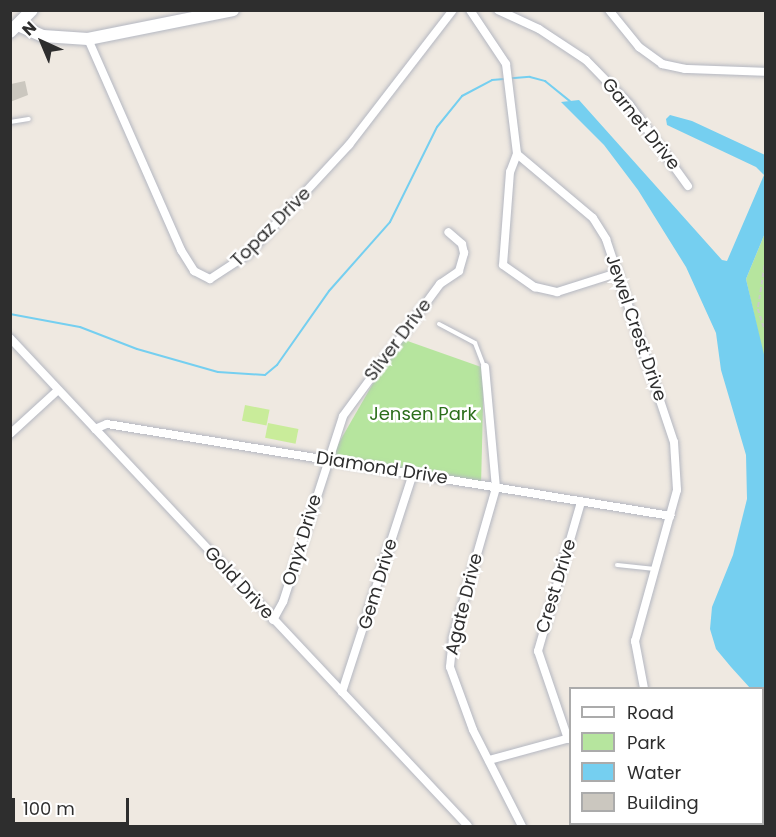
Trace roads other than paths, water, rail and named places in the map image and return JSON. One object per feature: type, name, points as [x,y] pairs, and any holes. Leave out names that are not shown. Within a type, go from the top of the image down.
[{"type":"street","points":[[32,10],[14,29],[43,36],[88,39],[233,10]]},
{"type":"street","name":"Topaz Drive","points":[[88,39],[181,250],[194,271],[210,279],[248,254],[349,145],[453,10]]},
{"type":"street","points":[[470,10],[506,64],[510,83],[517,154],[509,182],[503,265],[535,287],[557,292],[617,273]]},
{"type":"street","points":[[609,10],[639,47],[662,64],[685,69],[765,72]]},
{"type":"street","name":"Garnet Drive","points":[[499,11],[547,34],[586,60],[629,104],[688,186]]},
{"type":"street","name":"Jewel Crest Drive","points":[[517,154],[593,218],[606,239],[674,442],[679,472],[671,516],[636,640],[644,687]]},
{"type":"street","name":"Silver Drive","points":[[328,460],[343,416],[357,394],[440,284],[459,271],[464,253],[462,244],[448,232]]},
{"type":"street","name":"Gold Drive","points":[[10,338],[468,826]]},
{"type":"street","name":"Agate Drive","points":[[485,368],[496,488],[449,658],[456,687],[522,826]]},
{"type":"street","points":[[10,434],[58,390]]},
{"type":"street","name":"Diamond Drive","points":[[95,429],[107,424],[671,516]]},
{"type":"street","name":"Onyx Drive","points":[[273,620],[283,602],[328,460]]},
{"type":"street","name":"Gem Drive","points":[[342,692],[412,474]]},
{"type":"street","name":"Crest Drive","points":[[569,738],[538,651],[581,502]]},
{"type":"street","points":[[489,760],[569,738]]},
{"type":"lane","points":[[10,122],[29,119]]},
{"type":"lane","points":[[439,324],[475,344],[485,368]]},
{"type":"lane","points":[[616,565],[654,570]]},
{"type":"water","points":[[579,100],[722,260],[727,261],[764,175],[756,167],[667,125],[666,119],[670,115],[692,121],[765,155],[765,233],[746,279],[766,363],[765,721],[764,687],[749,687],[716,649],[710,629],[712,607],[733,555],[747,499],[746,455],[721,370],[716,333],[686,267],[638,190],[604,145],[561,102]]},
{"type":"waterway","points":[[10,314],[80,327],[137,349],[218,372],[265,375],[277,365],[329,291],[390,222],[437,127],[462,96],[492,80],[530,77],[545,81],[570,101]]},
{"type":"park label","name":"Jensen Park","points":[[423,414]]}]
